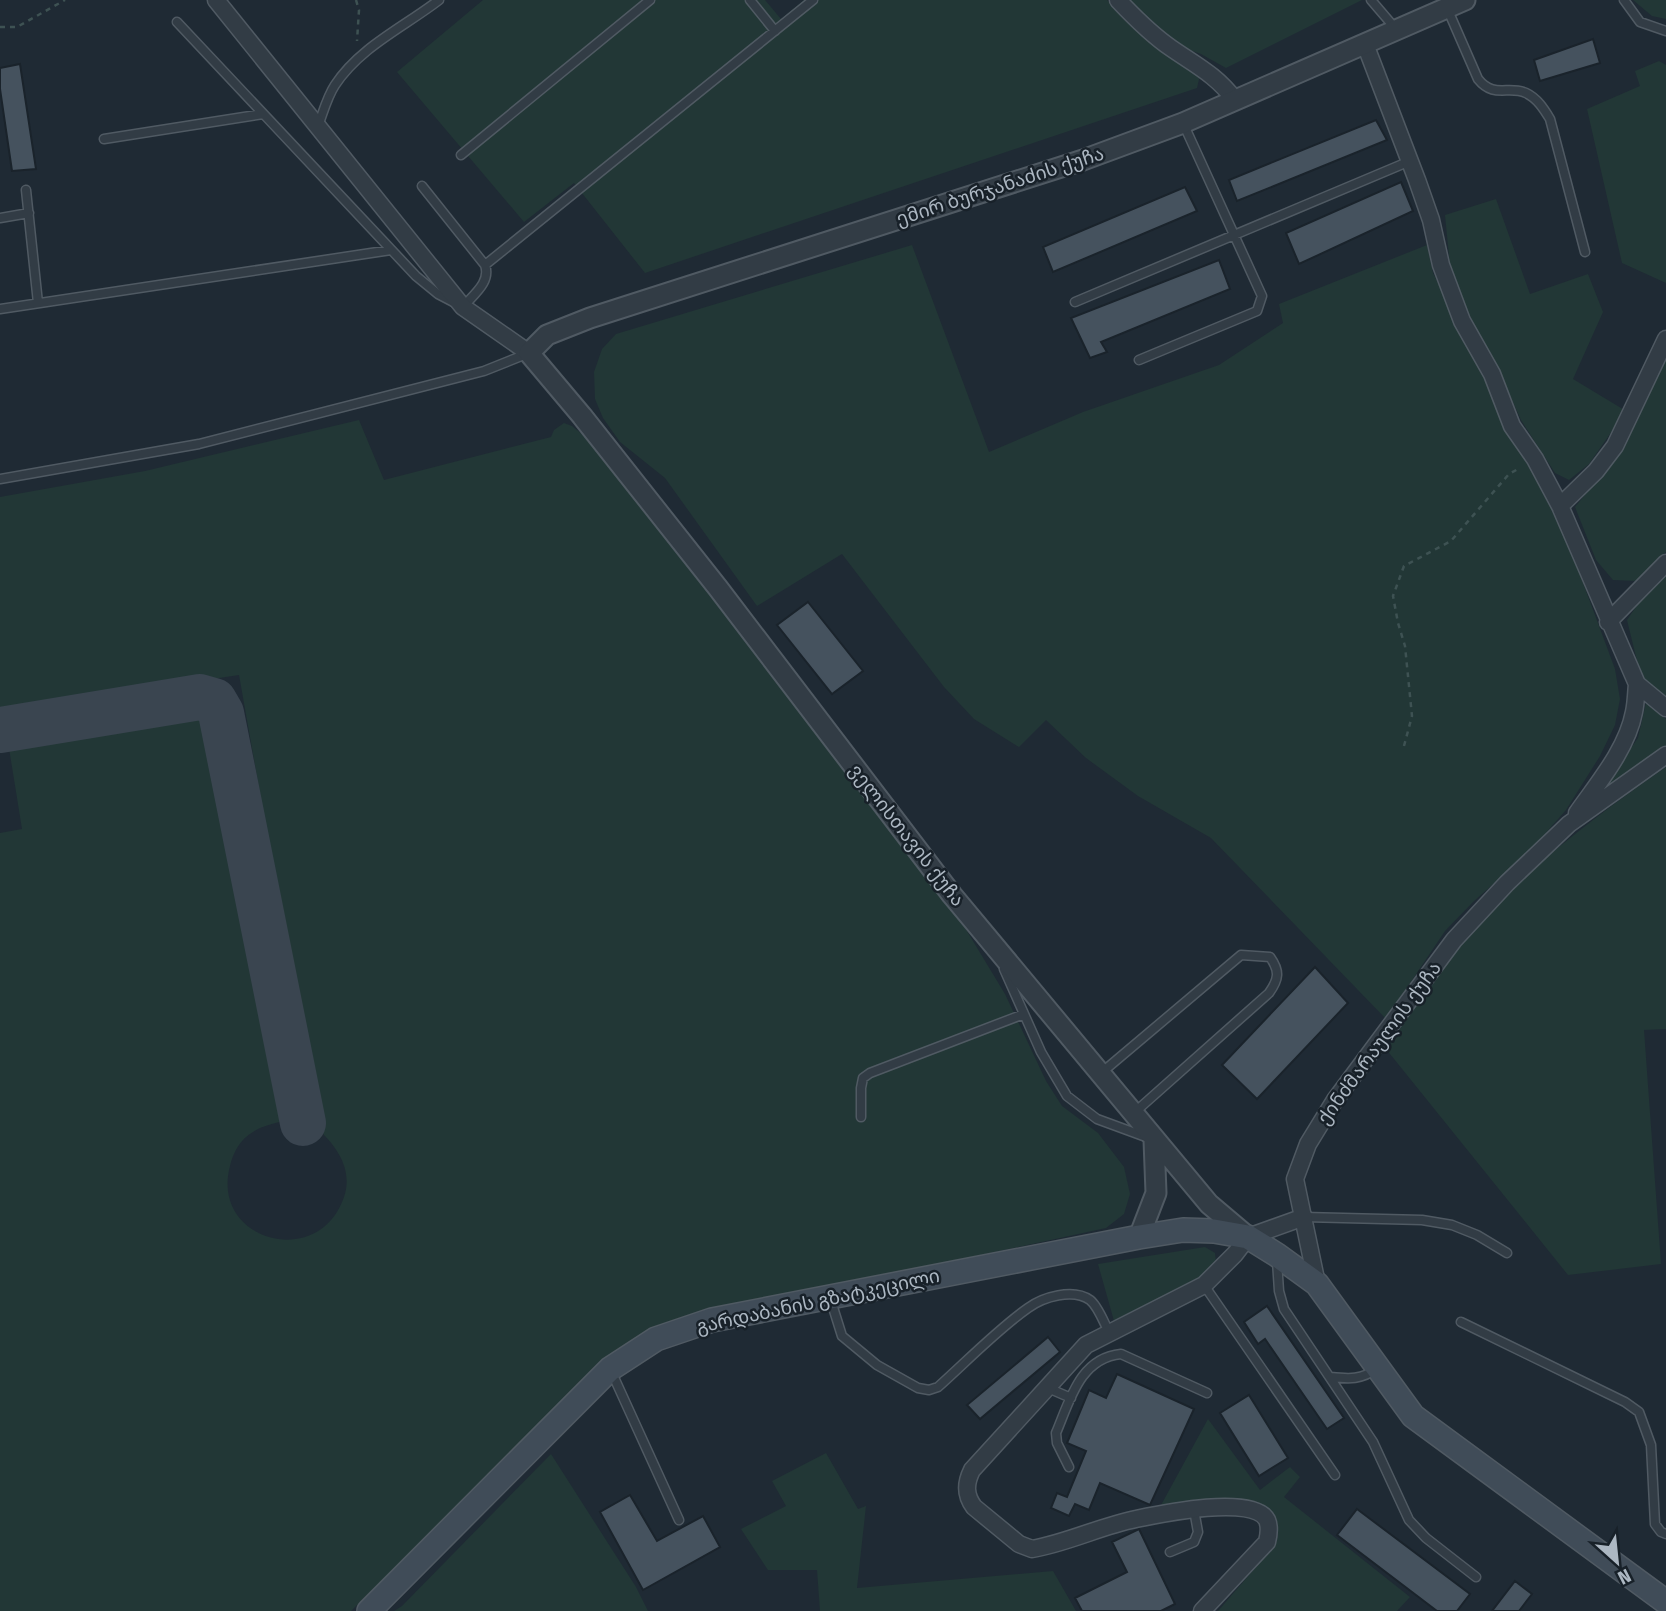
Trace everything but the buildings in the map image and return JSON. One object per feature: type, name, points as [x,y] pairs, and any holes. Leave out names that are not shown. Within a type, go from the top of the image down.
[{"type":"main road","name":"გარდაბანის გზატკეცილი","points":[[369,1611],[610,1369],[656,1339],[712,1320],[1139,1237],[1183,1230],[1214,1231],[1248,1237]]},
{"type":"main road","name":"ველისთავის ქუჩა","points":[[1248,1237],[1317,1284]]},
{"type":"main road","name":"ქინძმარაულის ქუჩა","points":[[1317,1284],[1413,1416],[1666,1602]]},
{"type":"street","points":[[216,0],[464,307],[529,353]]},
{"type":"street","points":[[1118,0],[1170,48],[1206,69],[1225,86],[1235,100]]},
{"type":"street","name":"ემირ ბურჯანაძის ქუჩა","points":[[529,353],[547,335],[590,318],[1070,164],[1183,123],[1465,0]]},
{"type":"street","points":[[1365,44],[1431,220],[1441,265],[1462,321],[1492,374],[1512,426],[1535,459],[1560,506],[1637,684],[1666,708]]},
{"type":"street","points":[[1560,506],[1596,471],[1615,446],[1666,339]]},
{"type":"street","name":"ველისთავის ქუჩა","points":[[529,353],[718,588],[952,895],[1209,1204],[1248,1237]]},
{"type":"street","points":[[1608,622],[1666,563]]},
{"type":"street","points":[[1569,824],[1626,737],[1634,713],[1637,684]]},
{"type":"street","name":"ქინძმარაულის ქუჩა","points":[[1317,1284],[1295,1179],[1308,1144],[1335,1101],[1454,940],[1507,883],[1569,824],[1666,755]]},
{"type":"street","points":[[1139,1237],[1156,1193],[1154,1140]]},
{"type":"street","points":[[1202,1611],[1267,1542],[1269,1530],[1266,1518],[1258,1512],[1242,1507],[1194,1510],[1134,1519],[1031,1549],[1019,1544],[974,1507],[969,1501],[967,1480],[972,1470],[1086,1345],[1205,1285],[1248,1237],[1304,1217]]},
{"type":"lane","points":[[318,126],[334,86],[355,62],[380,40],[439,0]]},
{"type":"lane","points":[[461,155],[650,0]]},
{"type":"lane","points":[[750,0],[775,31]]},
{"type":"lane","points":[[485,265],[813,0]]},
{"type":"lane","points":[[1371,0],[1397,30]]},
{"type":"lane","points":[[1624,0],[1640,22],[1666,31]]},
{"type":"lane","points":[[1447,8],[1484,87],[1500,92],[1525,92],[1540,104],[1550,119],[1585,252]]},
{"type":"lane","points":[[177,22],[416,276],[438,293],[464,307],[485,281],[488,274],[485,265],[422,186]]},
{"type":"lane","points":[[104,139],[263,114]]},
{"type":"lane","points":[[1139,360],[1256,311],[1262,296],[1183,123]]},
{"type":"lane","points":[[1075,302],[1410,161]]},
{"type":"lane","points":[[26,190],[38,303]]},
{"type":"lane","points":[[0,218],[29,213]]},
{"type":"lane","points":[[0,309],[391,250]]},
{"type":"lane","points":[[0,479],[199,444],[484,372],[529,353]]},
{"type":"lane","points":[[992,944],[1041,1052],[1067,1096],[1097,1119],[1154,1140]]},
{"type":"lane","points":[[1099,1074],[1241,955],[1270,957],[1278,969],[1278,981],[1269,993],[1132,1114]]},
{"type":"lane","points":[[861,1117],[863,1078],[870,1073],[1024,1014]]},
{"type":"lane","points":[[1304,1217],[1422,1220],[1452,1225],[1477,1235],[1507,1253]]},
{"type":"lane","points":[[1277,1255],[1279,1292],[1284,1310],[1373,1442],[1409,1520],[1426,1538],[1476,1577]]},
{"type":"lane","points":[[1205,1285],[1335,1475]]},
{"type":"lane","points":[[830,1298],[842,1336],[877,1365],[918,1388],[929,1390],[938,1387],[1030,1306],[1051,1297],[1068,1294],[1092,1301],[1109,1332]]},
{"type":"lane","points":[[1461,1322],[1625,1402],[1639,1412],[1651,1445],[1655,1524],[1666,1534]]},
{"type":"lane","points":[[1069,1467],[1056,1433],[1084,1372],[1108,1355],[1121,1354],[1207,1394]]},
{"type":"lane","points":[[1331,1377],[1367,1377],[1377,1368]]},
{"type":"lane","points":[[610,1369],[679,1520]]},
{"type":"lane","points":[[1048,1387],[1071,1398]]},
{"type":"lane","points":[[1170,1552],[1194,1542],[1198,1532],[1194,1510]]},
{"type":"path","points":[[0,27],[17,27],[65,0]]},
{"type":"path","points":[[355,62],[359,10],[356,0]]},
{"type":"path","points":[[1404,746],[1412,716],[1405,646],[1393,596],[1404,566],[1451,541],[1509,474],[1535,459]]},
{"type":"green space","points":[[483,0],[765,0],[781,19],[804,0],[1107,0],[1134,26],[1200,75],[1197,88],[645,273],[574,183],[524,222],[397,72]]},
{"type":"green space","points":[[1126,0],[1362,0],[1226,68],[1201,54],[1175,45]]},
{"type":"green space","points":[[1633,0],[1666,0],[1666,19],[1652,16]]},
{"type":"green space","points":[[1659,61],[1666,65],[1666,283],[1622,263],[1587,109],[1640,86],[1635,71]]},
{"type":"green space","points":[[1496,199],[1530,294],[1588,274],[1603,312],[1573,379],[1626,411],[1589,464],[1569,480],[1555,473],[1521,420],[1493,358],[1472,329],[1450,266],[1445,215]]},
{"type":"green space","points":[[912,245],[989,452],[1083,412],[1219,365],[1283,323],[1279,304],[1427,245],[1433,273],[1484,376],[1506,432],[1528,461],[1566,537],[1615,669],[1620,699],[1615,725],[1600,756],[1566,810],[1529,852],[1445,931],[1386,1019],[1211,838],[1138,796],[1086,758],[1046,720],[1019,747],[974,719],[944,687],[842,554],[757,606],[665,478],[620,442],[603,418],[595,399],[594,372],[602,349],[616,334]]},
{"type":"green space","points":[[1666,356],[1666,552],[1636,581],[1613,580],[1596,560],[1575,507],[1620,452]]},
{"type":"green space","points":[[359,420],[384,480],[551,437],[554,430],[564,423],[583,435],[784,684],[953,908],[1005,994],[1046,1081],[1062,1106],[1098,1133],[1124,1167],[1130,1194],[1124,1214],[1106,1228],[763,1302],[697,1312],[651,1328],[600,1365],[351,1611],[0,1611],[0,833],[22,829],[8,742],[191,715],[202,716],[212,727],[283,1121],[256,1130],[241,1142],[230,1166],[228,1192],[236,1213],[251,1228],[270,1237],[292,1239],[313,1234],[331,1220],[344,1197],[347,1178],[338,1152],[320,1131],[239,675],[0,711],[0,497],[145,471]]},
{"type":"green space","points":[[1666,575],[1666,698],[1642,681],[1627,620],[1642,598]]},
{"type":"green space","points":[[1646,703],[1666,719],[1666,747],[1590,805],[1638,738]]},
{"type":"green space","points":[[1666,767],[1666,1029],[1644,1030],[1661,1264],[1568,1275],[1386,1049],[1447,961],[1503,898],[1582,828]]},
{"type":"green space","points":[[1205,1247],[1215,1253],[1216,1263],[1200,1282],[1114,1321],[1098,1264]]},
{"type":"green space","points":[[1208,1419],[1260,1490],[1290,1467],[1300,1477],[1284,1497],[1410,1597],[1397,1611],[1218,1611],[1275,1545],[1278,1531],[1269,1511],[1160,1507]]},
{"type":"green space","points":[[826,1453],[858,1509],[866,1506],[857,1588],[1053,1571],[1076,1611],[820,1611],[817,1570],[768,1570],[741,1529],[786,1506],[772,1481]]},
{"type":"green space","points":[[551,1454],[636,1587],[648,1611],[394,1611],[402,1606]]},
{"type":"taxiway","points":[[0,730],[200,697],[214,701],[221,713],[303,1123]]}]
